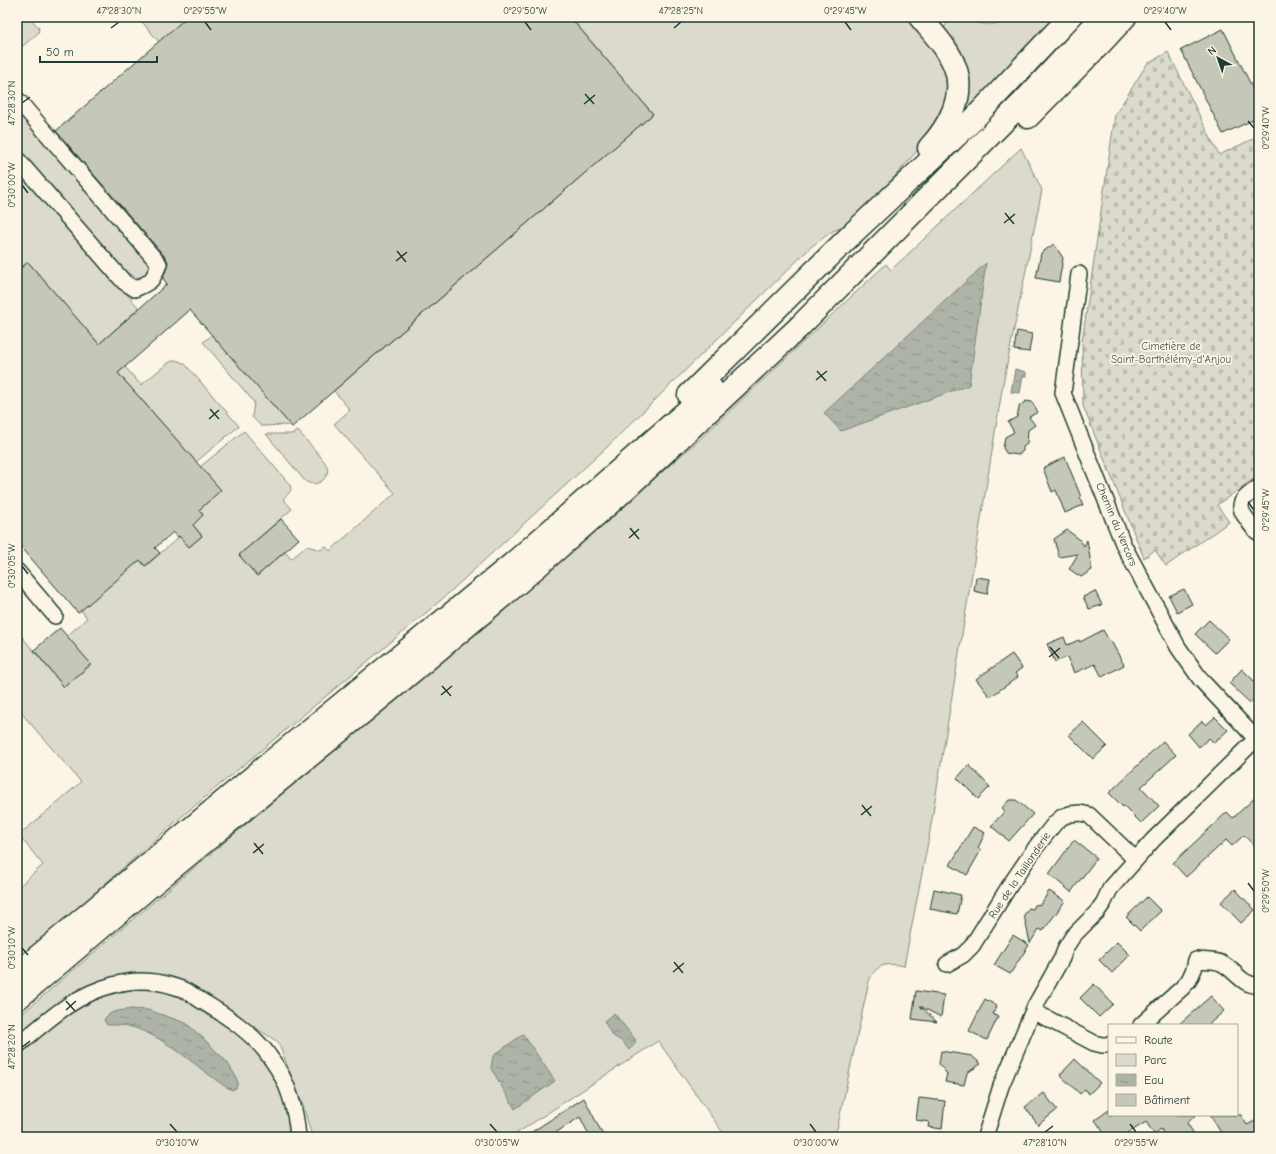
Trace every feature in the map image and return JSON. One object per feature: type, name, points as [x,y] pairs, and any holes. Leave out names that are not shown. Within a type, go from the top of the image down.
[{"type":"highway","points":[[854,232],[874,206],[932,144],[947,123],[956,105],[958,85],[955,68],[943,45],[920,17]]},
{"type":"highway","points":[[624,465],[647,436],[854,232],[969,124],[1070,17]]},
{"type":"highway","points":[[17,974],[278,756],[511,565],[685,413],[784,323],[892,219],[1034,76],[1088,17]]},
{"type":"highway","points":[[17,999],[148,888],[517,584],[618,496],[798,328],[1023,102],[1102,17]]},
{"type":"highway","points":[[798,328],[818,318],[908,235],[1042,104],[1125,17]]},
{"type":"street","points":[[17,98],[159,264],[153,279],[135,290],[124,282],[17,158]]},
{"type":"street","name":"Chemin du Vercors","points":[[1079,274],[1063,393],[1124,546],[1178,647],[1201,680],[1258,739]]},
{"type":"street","points":[[1259,487],[1243,499],[1240,506],[1242,514],[1259,534]]},
{"type":"street","points":[[17,571],[55,616]]},
{"type":"street","points":[[985,1137],[1001,1086],[1033,1011],[1073,936],[1097,912],[1110,889],[1135,859],[1258,739]]},
{"type":"street","name":"Rue de la Taillanderie","points":[[947,964],[963,955],[972,946],[1010,885],[1036,847],[1055,823],[1062,817],[1080,813],[1089,815],[1135,859]]},
{"type":"street","points":[[1142,1024],[1189,980],[1196,960],[1220,962],[1247,983],[1259,985]]},
{"type":"street","points":[[17,1046],[63,1008],[84,995],[101,988],[133,981],[150,982],[178,987],[223,1014],[240,1027],[272,1059],[286,1086],[296,1120],[298,1137]]},
{"type":"street","points":[[1033,1011],[1094,1043],[1102,1046],[1108,1045]]},
{"type":"green space","points":[[17,17],[29,17],[39,28],[38,33],[17,51]]},
{"type":"green space","points":[[138,17],[187,17],[159,42]]},
{"type":"green space","points":[[570,17],[910,17],[933,43],[949,75],[946,112],[924,143],[889,183],[843,227],[833,231],[812,246],[606,448],[440,601],[180,818],[17,961],[17,888],[43,865],[19,835],[81,782],[17,708],[17,631],[64,687],[91,665],[67,636],[87,618],[81,610],[140,560],[146,566],[188,529],[191,532],[182,539],[189,547],[202,536],[193,525],[203,515],[199,510],[220,490],[200,467],[244,431],[291,487],[290,492],[283,499],[292,509],[239,555],[257,576],[285,552],[291,559],[307,546],[321,550],[325,546],[330,551],[395,493],[334,424],[350,410],[334,391],[653,114]]},
{"type":"green space","points":[[1035,17],[1060,17],[962,117],[943,31],[946,25],[949,21],[955,19],[996,24]]},
{"type":"green space","name":"Cimetière de Saint-Barthélémy-d'Anjou","points":[[1168,52],[1219,155],[1259,136],[1259,475],[1217,505],[1229,522],[1166,566],[1155,550],[1144,558],[1083,406],[1082,342],[1115,115],[1147,64]]},
{"type":"green space","points":[[17,106],[44,142],[153,267],[142,278],[131,275],[122,269],[17,149]]},
{"type":"green space","points":[[1021,148],[1042,190],[1003,384],[929,837],[904,966],[883,966],[875,971],[869,981],[837,1129],[828,1137],[726,1137],[658,1041],[511,1137],[312,1137],[304,1108],[278,1042],[203,994],[126,976],[17,1040],[17,1018],[538,579],[700,439],[886,264],[891,270]]},
{"type":"green space","points":[[24,177],[139,308],[99,344],[28,262],[17,271],[17,191]]},
{"type":"green space","points":[[212,335],[291,425],[261,426],[252,417],[254,402],[203,342]]},
{"type":"green space","points":[[175,360],[185,364],[239,426],[196,462],[118,373],[125,367],[141,385],[168,363]]},
{"type":"green space","points":[[298,431],[327,466],[328,471],[324,479],[316,484],[305,481],[266,434],[292,434]]},
{"type":"green space","points":[[133,989],[160,990],[186,998],[243,1037],[268,1063],[286,1099],[291,1137],[17,1137],[17,1056],[58,1020],[81,1005],[105,994]]},
{"type":"water","points":[[986,263],[969,385],[841,431],[824,413]]},
{"type":"water","points":[[1015,369],[1026,372],[1026,376],[1023,376],[1020,393],[1011,392]]},
{"type":"water","points":[[131,1009],[148,1010],[186,1023],[227,1062],[238,1083],[236,1088],[232,1090],[223,1085],[178,1051],[154,1036],[128,1026],[107,1025],[104,1020],[109,1014]]},
{"type":"water","points":[[614,1013],[635,1039],[635,1044],[629,1050],[623,1042],[612,1035],[604,1021]]},
{"type":"water","points":[[523,1034],[555,1081],[515,1109],[491,1068],[493,1056]]},
{"type":"building","points":[[187,17],[570,17],[653,114],[292,427],[190,310],[118,373],[221,490],[199,510],[203,515],[193,525],[202,536],[189,547],[173,532],[155,548],[160,553],[145,566],[140,560],[78,613],[17,542],[17,271],[28,262],[99,344],[167,284],[163,278],[168,262],[166,258],[56,131]]},
{"type":"building","points":[[1223,29],[1259,101],[1259,117],[1223,134],[1181,50]]},
{"type":"building","points":[[1054,244],[1063,258],[1059,282],[1036,278],[1041,253]]},
{"type":"building","points":[[1017,331],[1032,334],[1029,352],[1014,350]]},
{"type":"building","points":[[1026,401],[1032,402],[1038,412],[1029,417],[1035,425],[1028,430],[1027,444],[1023,447],[1023,451],[1018,455],[1006,453],[1003,448],[1005,437],[1014,432],[1008,422],[1017,417],[1020,404],[1021,405]]},
{"type":"building","points":[[1065,457],[1083,505],[1065,513],[1056,490],[1052,492],[1043,468]]},
{"type":"building","points":[[281,519],[299,539],[257,576],[239,555]]},
{"type":"building","points":[[1067,530],[1079,539],[1084,546],[1087,540],[1092,570],[1081,577],[1069,569],[1078,554],[1059,557],[1054,539]]},
{"type":"building","points":[[976,577],[990,579],[987,594],[974,591]]},
{"type":"building","points":[[1184,589],[1192,604],[1177,612],[1169,596]]},
{"type":"building","points":[[1095,591],[1102,605],[1089,609],[1083,597]]},
{"type":"building","points":[[1209,620],[1229,639],[1215,653],[1195,634]]},
{"type":"building","points":[[60,628],[91,664],[64,687],[34,650]]},
{"type":"building","points":[[1103,630],[1110,642],[1111,641],[1124,665],[1102,677],[1095,664],[1074,673],[1067,657],[1055,662],[1047,644],[1064,637],[1067,645],[1079,640],[1080,642]]},
{"type":"building","points":[[1012,654],[1022,668],[1015,673],[1018,677],[990,697],[976,679]]},
{"type":"building","points":[[1242,669],[1259,686],[1259,694],[1250,703],[1229,683]]},
{"type":"building","points":[[1215,717],[1228,730],[1214,743],[1209,738],[1199,747],[1188,734],[1202,721],[1206,725]]},
{"type":"building","points":[[1083,722],[1107,746],[1093,759],[1069,735]]},
{"type":"building","points":[[1163,741],[1176,755],[1141,787],[1159,806],[1141,823],[1109,793]]},
{"type":"building","points":[[969,765],[990,787],[978,799],[957,778]]},
{"type":"building","points":[[1259,794],[1259,851],[1244,835],[1232,846],[1226,840],[1186,877],[1173,863],[1227,812],[1233,818]]},
{"type":"building","points":[[1009,800],[1016,800],[1033,814],[1009,841],[991,826],[1005,811],[1002,808]]},
{"type":"building","points":[[973,827],[985,833],[978,848],[981,850],[967,875],[950,865]]},
{"type":"building","points":[[1074,840],[1097,858],[1071,892],[1049,874]]},
{"type":"building","points":[[934,889],[961,895],[957,914],[930,909]]},
{"type":"building","points":[[1235,889],[1255,910],[1241,923],[1221,902]]},
{"type":"building","points":[[1049,891],[1065,901],[1043,931],[1039,929],[1030,943],[1024,915],[1029,908],[1033,909],[1035,905],[1041,904]]},
{"type":"building","points":[[1147,897],[1161,911],[1140,931],[1126,917]]},
{"type":"building","points":[[1013,935],[1029,945],[1010,974],[994,965]]},
{"type":"building","points":[[1117,942],[1130,955],[1112,973],[1099,960]]},
{"type":"building","points":[[1094,984],[1113,1004],[1099,1017],[1080,998]]},
{"type":"building","points":[[916,991],[944,995],[941,1017],[920,1006],[937,1022],[912,1019]]},
{"type":"building","points":[[1211,996],[1224,1011],[1209,1024],[1179,1024]]},
{"type":"building","points":[[985,999],[997,1006],[993,1014],[998,1017],[987,1040],[969,1031]]},
{"type":"building","points":[[941,1051],[972,1056],[981,1064],[967,1073],[964,1085],[945,1082],[947,1074],[939,1064]]},
{"type":"building","points":[[1075,1059],[1100,1083],[1089,1094],[1085,1089],[1080,1094],[1060,1075]]},
{"type":"building","points":[[1044,1093],[1057,1110],[1038,1125],[1025,1107]]},
{"type":"building","points":[[584,1098],[604,1137],[590,1137],[580,1117],[549,1137],[524,1137]]},
{"type":"building","points":[[919,1098],[945,1101],[942,1129],[928,1127],[929,1122],[916,1120]]},
{"type":"building","points":[[1108,1111],[1108,1116],[1195,1116],[1187,1123],[1196,1137],[1166,1137],[1161,1129],[1154,1134],[1146,1122],[1122,1137],[1107,1137],[1095,1120]]},
{"type":"building","points":[[1241,1115],[1247,1125],[1259,1119],[1259,1137],[1222,1137],[1223,1136],[1211,1116]]}]
